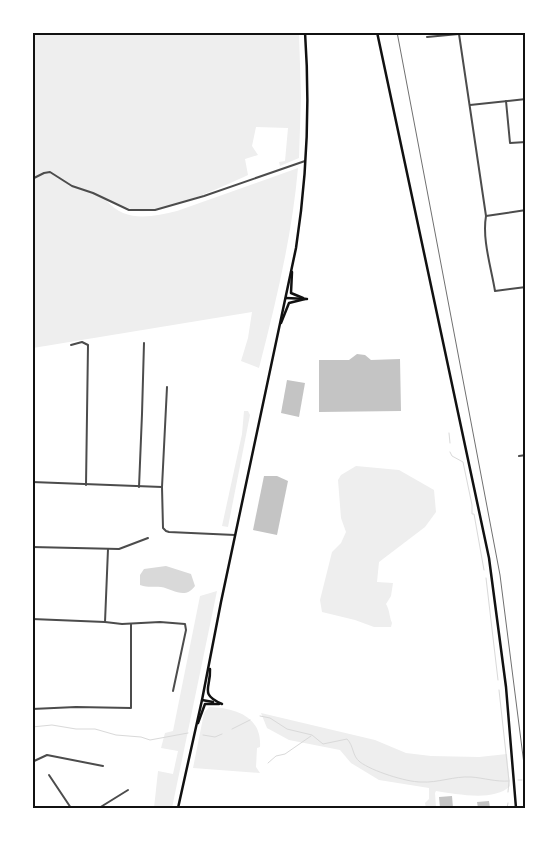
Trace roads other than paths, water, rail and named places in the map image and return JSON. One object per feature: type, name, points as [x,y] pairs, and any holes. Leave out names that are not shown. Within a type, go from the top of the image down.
[{"type":"main road","points":[[178,808],[292,268],[302,210],[307,67],[305,32]]},
{"type":"main road","points":[[377,32],[489,558],[506,687],[516,808]]},
{"type":"main road","points":[[292,268],[291,293],[306,299]]},
{"type":"main road","points":[[285,298],[306,299]]},
{"type":"main road","points":[[279,329],[289,303],[306,299]]},
{"type":"main road","points":[[209,665],[208,693],[211,699],[222,704]]},
{"type":"main road","points":[[202,700],[222,704]]},
{"type":"main road","points":[[196,726],[205,704],[222,704]]},
{"type":"street","points":[[427,37],[480,32]]},
{"type":"street","points":[[459,34],[495,291],[526,288]]},
{"type":"street","points":[[470,105],[526,99]]},
{"type":"street","points":[[506,101],[510,143],[526,142]]},
{"type":"street","points":[[33,178],[50,172],[72,186],[93,193],[129,210],[155,210],[204,196],[305,161]]},
{"type":"street","points":[[486,216],[526,210]]},
{"type":"street","points":[[71,345],[82,342],[88,345],[86,484]]},
{"type":"street","points":[[138,487],[144,343]]},
{"type":"street","points":[[32,375],[34,354]]},
{"type":"street","points":[[167,387],[162,487],[163,528],[166,531],[235,535]]},
{"type":"street","points":[[519,456],[526,455]]},
{"type":"street","points":[[32,482],[162,487]]},
{"type":"street","points":[[32,547],[119,549],[148,538]]},
{"type":"street","points":[[105,622],[108,549]]},
{"type":"street","points":[[32,619],[131,624],[160,622],[185,624],[186,630],[173,691]]},
{"type":"street","points":[[32,708],[76,706],[130,708],[131,624]]},
{"type":"street","points":[[32,762],[47,754],[103,766]]},
{"type":"street","points":[[49,775],[71,808]]},
{"type":"street","points":[[99,808],[128,790]]},
{"type":"lane","points":[[32,173],[33,178]]},
{"type":"waterway","points":[[449,433],[450,443]]},
{"type":"waterway","points":[[450,452],[452,456],[463,462],[484,570]]},
{"type":"waterway","points":[[486,578],[498,680]]},
{"type":"waterway","points":[[499,690],[509,781],[508,792]]},
{"type":"waterway","points":[[260,716],[270,718],[287,729],[312,735],[323,744],[347,739],[360,762],[372,769],[398,778],[415,782],[465,777],[509,781]]},
{"type":"waterway","points":[[232,729],[250,720]]},
{"type":"waterway","points":[[32,727],[52,725],[76,729],[95,729],[116,735],[141,737],[150,740],[188,733]]},
{"type":"waterway","points":[[203,735],[215,737],[222,734]]},
{"type":"waterway","points":[[268,763],[276,756],[285,754],[311,736]]},
{"type":"waterway","points":[[524,792],[525,808]]},
{"type":"waterway","points":[[507,808],[508,803]]},
{"type":"railway","points":[[397,32],[500,575],[526,780]]}]
